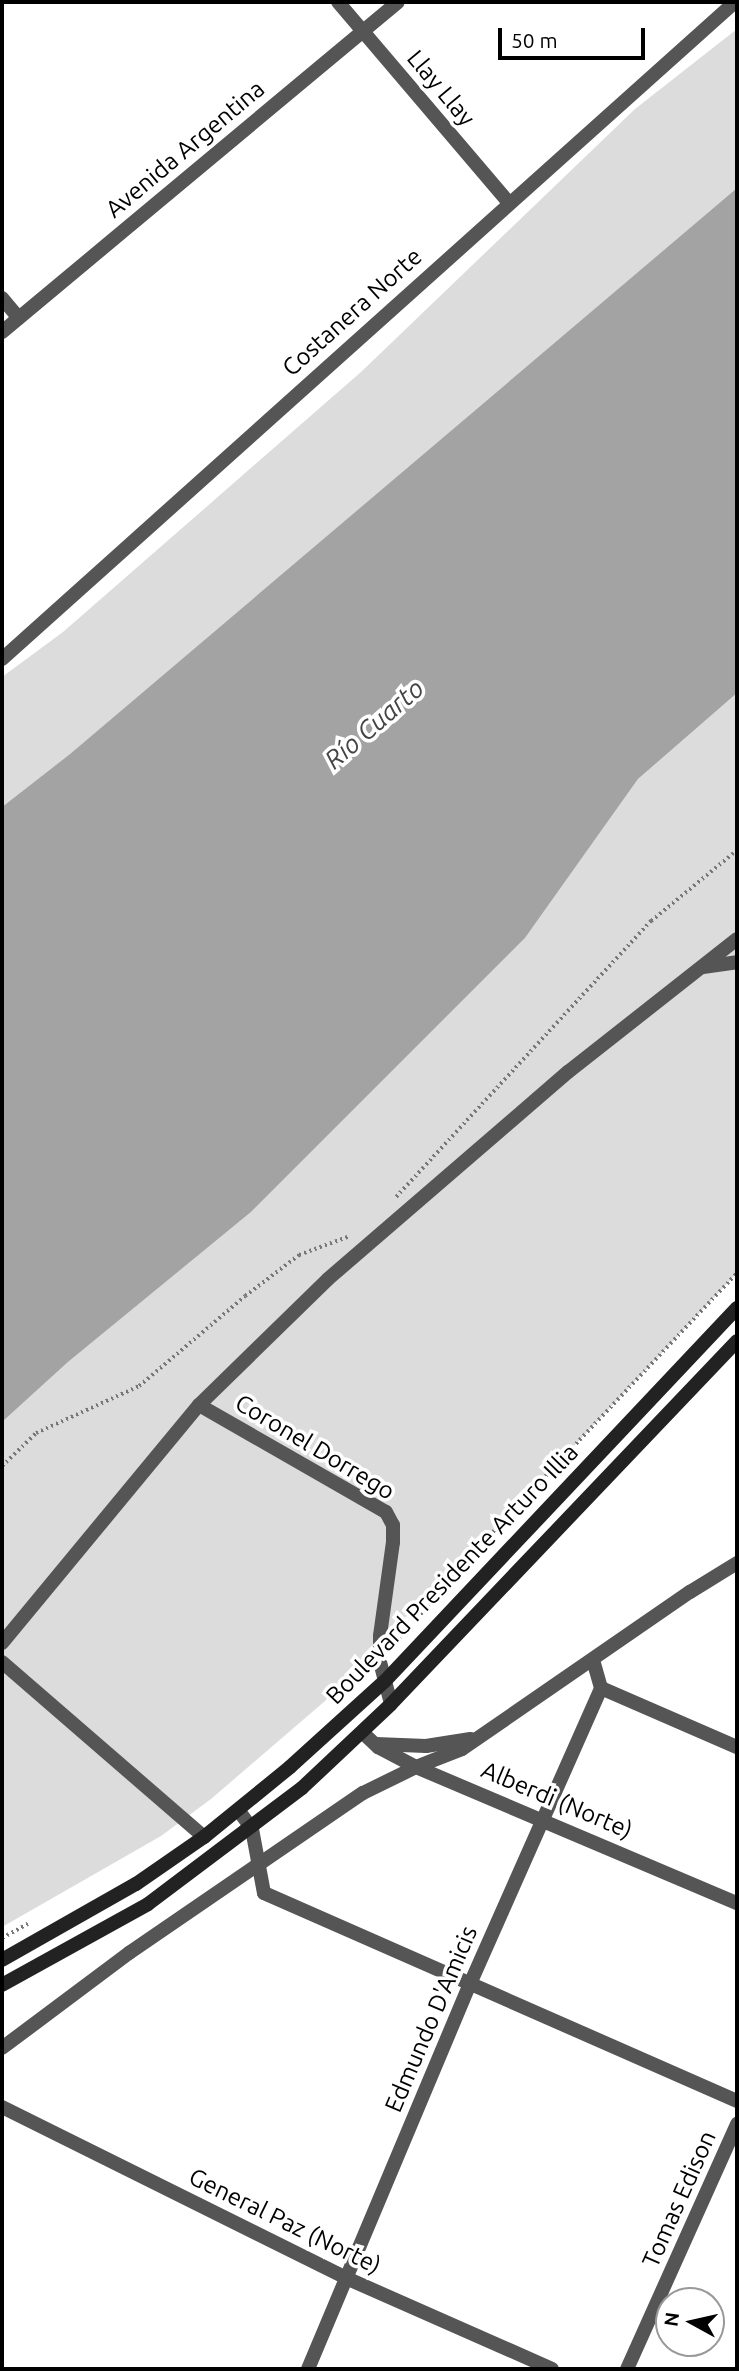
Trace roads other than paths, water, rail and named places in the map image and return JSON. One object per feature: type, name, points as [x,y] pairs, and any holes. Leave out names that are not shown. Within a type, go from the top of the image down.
[{"type":"main road","name":"Boulevard Presidente Arturo Illia","points":[[2,1960],[135,1884],[239,1811],[385,1681],[737,1308]]},
{"type":"main road","name":"Boulevard Presidente Arturo Illia","points":[[2,1985],[148,1903],[252,1829],[363,1733],[737,1342]]},
{"type":"street","name":"Llay Llay","points":[[338,2],[509,202]]},
{"type":"street","name":"Avenida Argentina","points":[[2,332],[398,2]]},
{"type":"street","name":"Costanera Norte","points":[[2,659],[735,2]]},
{"type":"street","points":[[2,298],[19,318]]},
{"type":"street","points":[[2,1643],[199,1405],[349,1261],[568,1072],[737,939]]},
{"type":"street","points":[[702,967],[737,962]]},
{"type":"street","name":"Coronel Dorrego","points":[[199,1405],[386,1513],[393,1525],[393,1542],[380,1636],[380,1662],[391,1704]]},
{"type":"street","points":[[2,2049],[129,1953],[363,1793],[416,1767],[462,1749],[690,1592],[737,1563]]},
{"type":"street","points":[[593,1660],[601,1688],[737,1747]]},
{"type":"street","points":[[2,1662],[205,1837]]},
{"type":"street","name":"Edmundo D'Amicis","points":[[308,2369],[470,1984],[601,1688]]},
{"type":"street","name":"Alberdi (Norte)","points":[[363,1733],[374,1744],[416,1767],[543,1818],[737,1903]]},
{"type":"street","points":[[374,1744],[426,1746],[479,1737]]},
{"type":"street","points":[[239,1811],[252,1829],[264,1894],[737,2101]]},
{"type":"street","name":"General Paz (Norte)","points":[[2,2106],[346,2278],[552,2369]]},
{"type":"street","name":"Tomas Edison","points":[[627,2369],[737,2124]]},
{"type":"water","name":"Río Cuarto","points":[[737,188],[737,693],[638,779],[525,938],[251,1212],[68,1362],[2,1422],[2,807],[70,754]]}]
